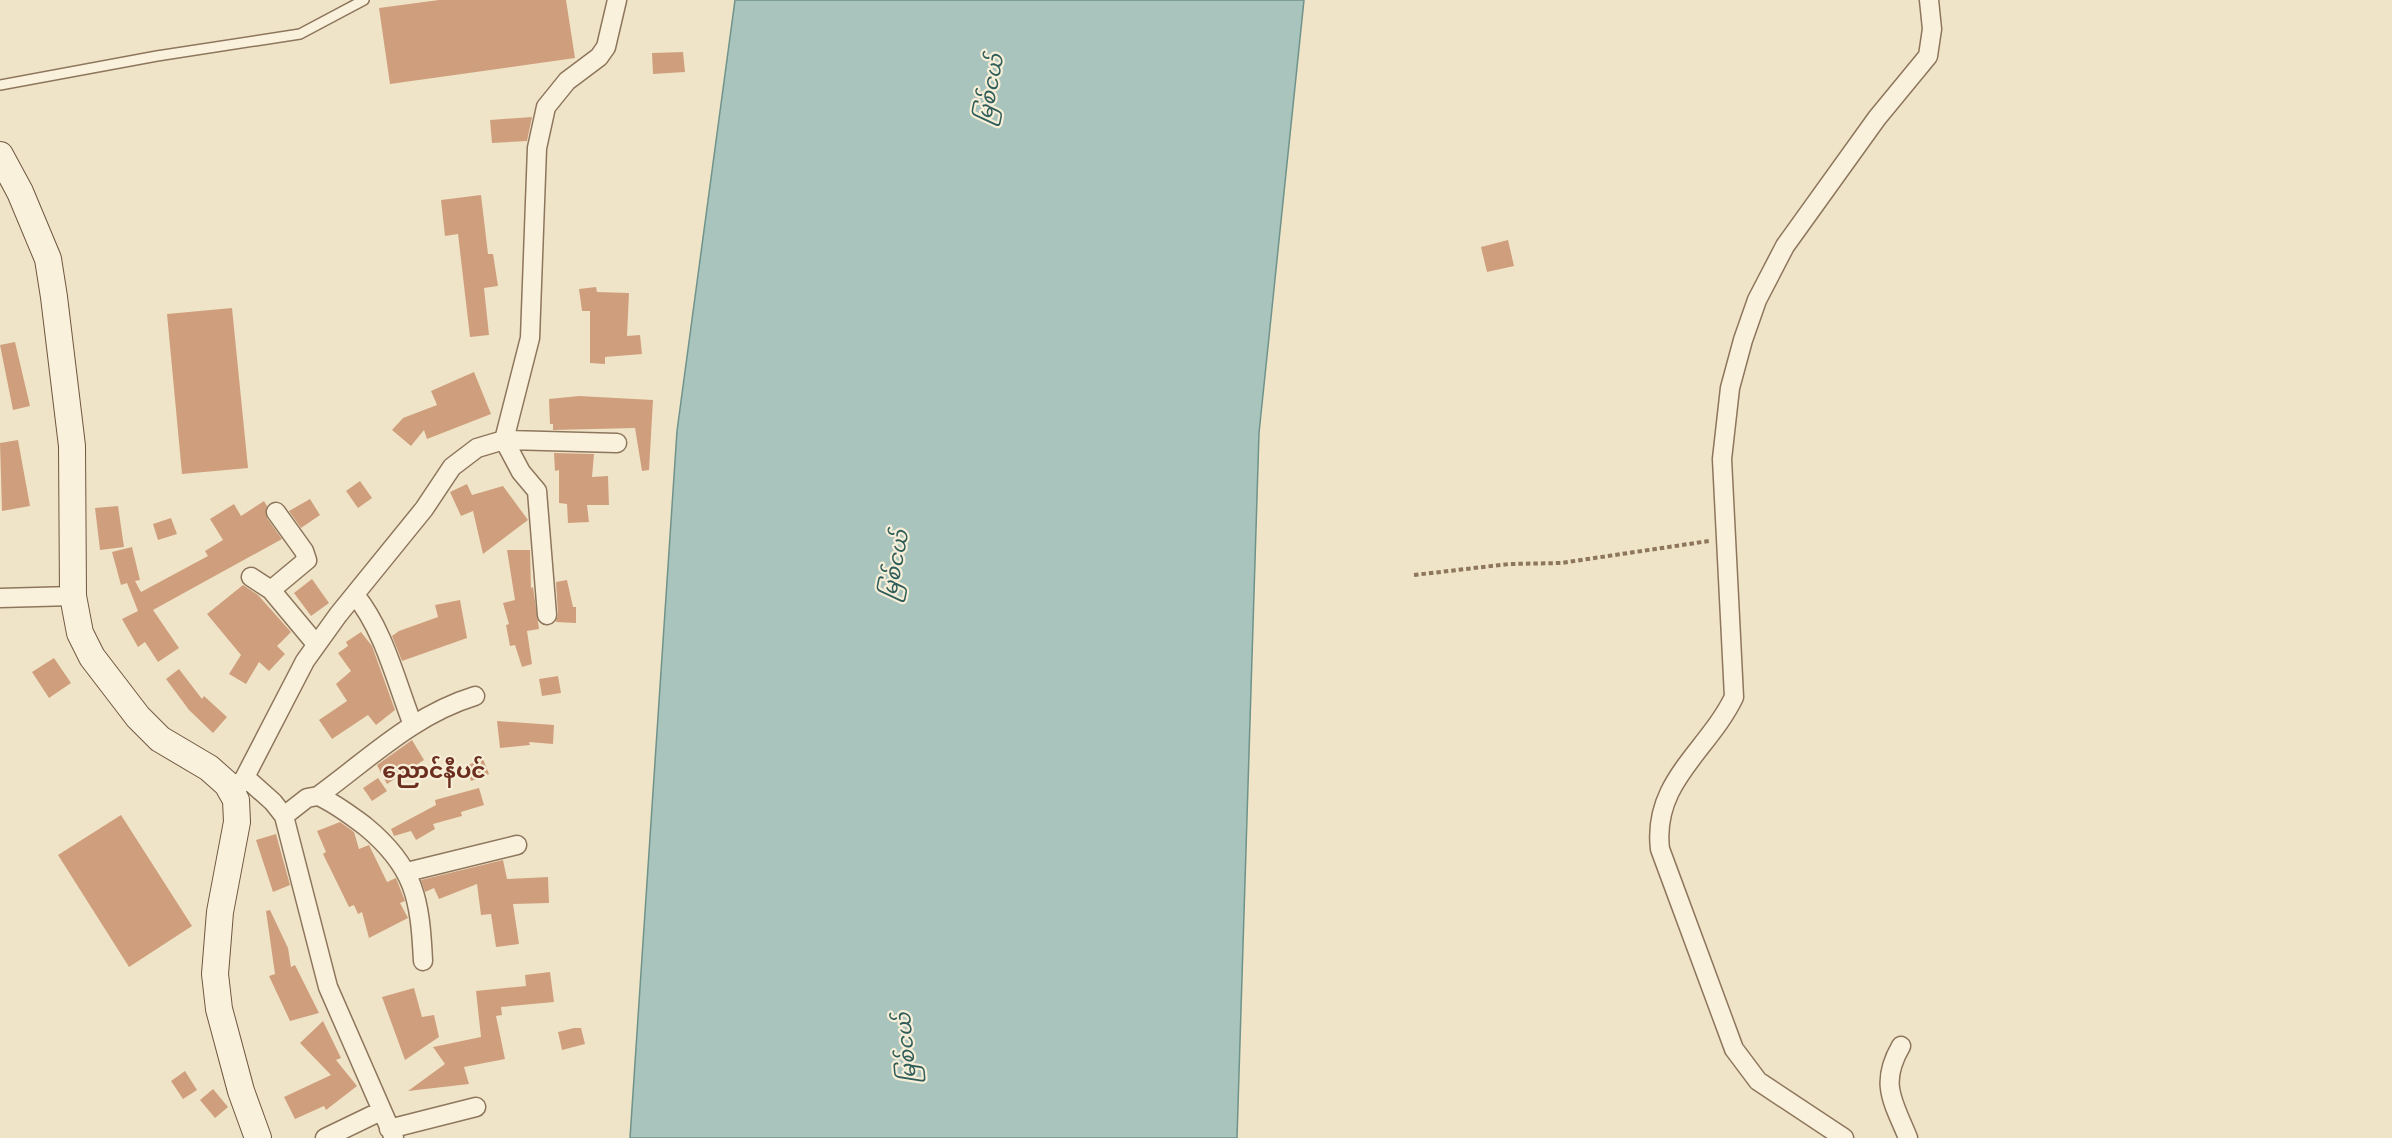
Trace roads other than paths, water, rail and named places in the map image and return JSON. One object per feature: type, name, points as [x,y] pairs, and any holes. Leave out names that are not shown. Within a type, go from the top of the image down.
[{"type":"street","points":[[547,615],[537,491],[521,472],[504,440],[530,338],[537,148],[546,107],[567,81],[599,57],[606,47],[617,0]]},
{"type":"street","points":[[1844,1138],[1758,1081],[1734,1049],[1660,849],[1659,817],[1684,766],[1719,726],[1734,698],[1723,441],[1730,388],[1757,300],[1792,236],[1876,118],[1928,56],[1932,29],[1929,0]]},
{"type":"street","points":[[0,155],[20,192],[48,259],[73,470],[73,596],[80,633],[111,684],[160,739],[209,768],[227,784],[239,786],[273,802],[284,816],[328,987],[392,1134],[476,1107]]},
{"type":"street","points":[[258,1138],[244,1100],[219,1009],[215,974],[220,912],[237,822],[236,800],[239,786],[316,644],[424,509],[452,467],[477,448],[504,440],[616,443]]},
{"type":"street","points":[[271,590],[307,560],[304,551],[276,512]]},
{"type":"street","points":[[251,577],[271,590],[316,644]]},
{"type":"street","points":[[355,595],[380,634],[413,724]]},
{"type":"street","points":[[0,598],[73,596]]},
{"type":"street","points":[[284,816],[308,798],[318,796],[413,724],[442,708],[476,696]]},
{"type":"street","points":[[318,796],[371,832],[396,855],[407,872],[418,906],[423,961]]},
{"type":"street","points":[[407,872],[517,845]]},
{"type":"street","points":[[1901,1046],[1891,1063],[1888,1089],[1908,1138]]},
{"type":"street","points":[[325,1138],[381,1111]]},
{"type":"lane","points":[[0,85],[157,56],[300,34],[364,0]]},
{"type":"water","name":"မြစ်ငယ်","points":[[735,0],[1304,0],[1259,433],[1237,1138],[630,1138],[677,431]]},
{"type":"district","name":"ညောင်နီပင်","points":[[434,770]]}]
